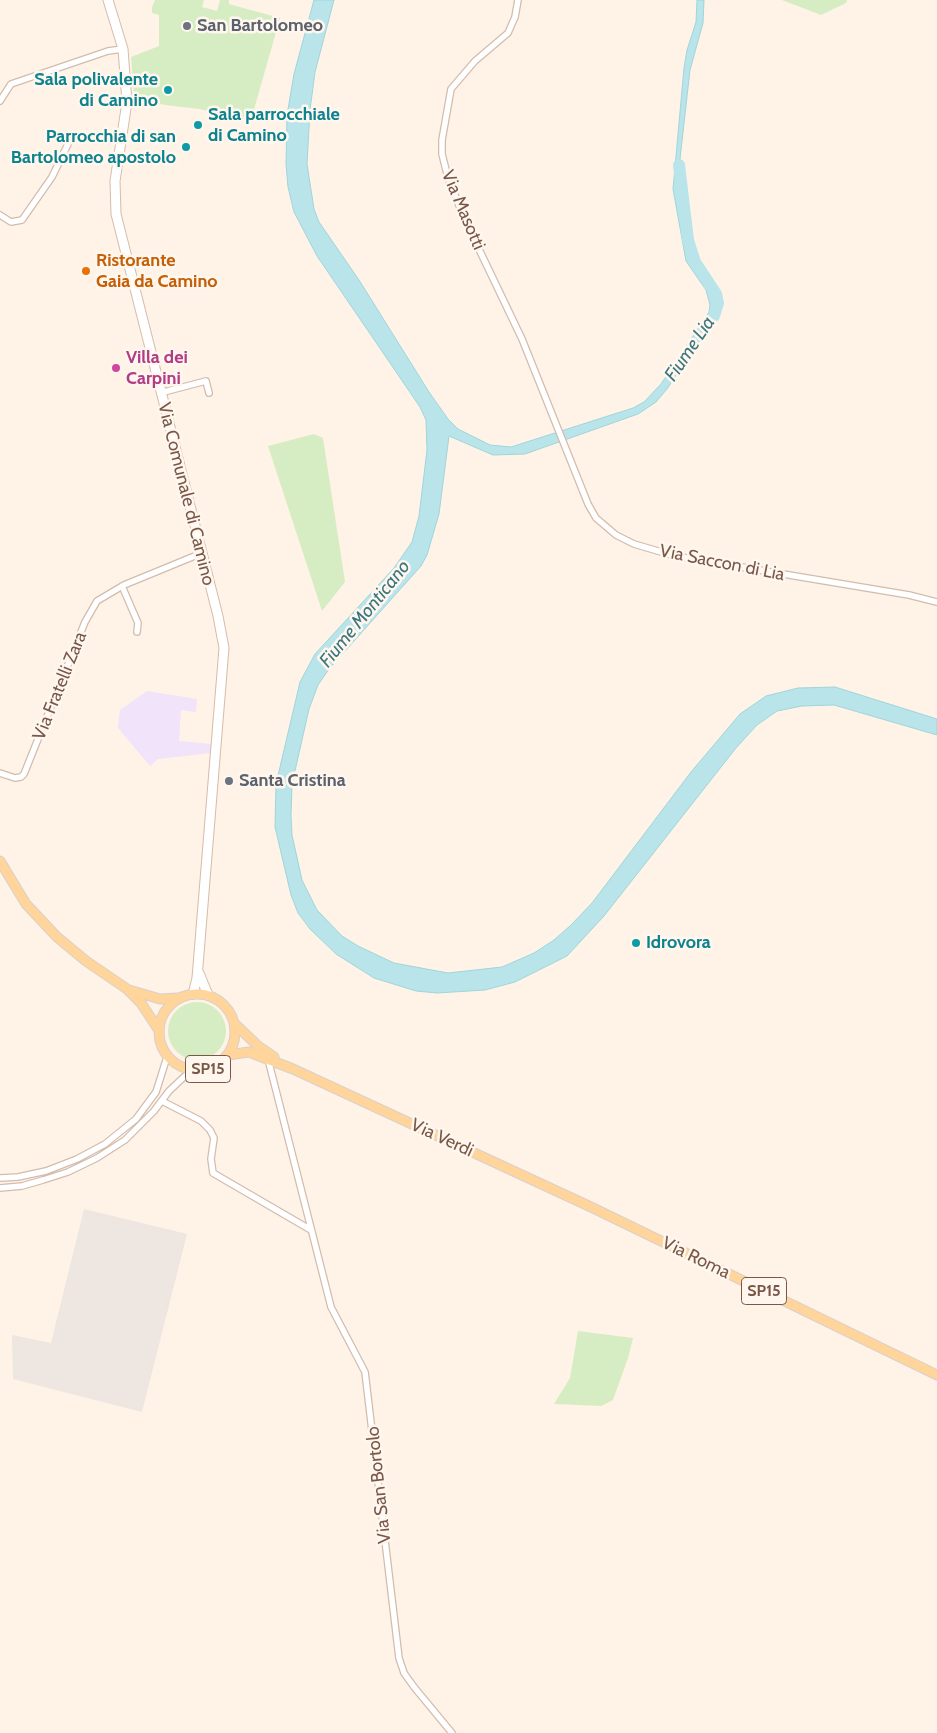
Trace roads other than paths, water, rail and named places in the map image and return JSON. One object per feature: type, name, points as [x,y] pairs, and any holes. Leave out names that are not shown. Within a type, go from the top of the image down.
[{"type":"main road","name":"SP15","points":[[0,861],[26,904],[57,937],[86,961],[127,989],[141,1003],[158,1030],[162,1049],[167,1057],[182,1067],[199,1070],[215,1066],[228,1055],[235,1034],[234,1023]]},
{"type":"main road","name":"SP15","points":[[127,989],[160,999],[179,998],[192,994],[208,996],[225,1006],[234,1023],[258,1046],[293,1069]]},
{"type":"main road","name":"SP15","points":[[158,1030],[161,1017],[169,1006],[179,998]]},
{"type":"main road","name":"SP15","points":[[228,1055],[249,1052],[293,1069]]},
{"type":"main road","name":"Via Verdi","points":[[293,1069],[591,1207]]},
{"type":"main road","name":"Via Roma","points":[[591,1207],[937,1375]]},
{"type":"street","name":"Via Comunale di Camino","points":[[108,0],[124,49],[127,102],[114,197],[121,237],[218,616],[224,658],[198,965],[192,994]]},
{"type":"street","name":"Via Masotti","points":[[518,0],[515,17],[508,33],[475,61],[451,89],[442,154],[448,178],[465,220],[522,339],[563,442]]},
{"type":"street","points":[[0,101],[11,84],[62,66],[124,49]]},
{"type":"street","points":[[0,215],[11,222],[22,220],[52,177],[68,144]]},
{"type":"street","points":[[160,393],[206,381],[209,393]]},
{"type":"street","name":"Via Saccon di Lia","points":[[563,442],[588,504],[596,518],[616,535],[634,544],[675,556],[908,595],[937,602]]},
{"type":"street","name":"Via Fratelli Zara","points":[[0,772],[15,778],[21,778],[24,774],[85,622],[97,601],[122,586],[202,553]]},
{"type":"street","points":[[122,586],[138,623],[137,632]]},
{"type":"street","name":"Via Comunale di Camino","points":[[198,965],[208,996]]},
{"type":"street","points":[[0,1178],[18,1177],[46,1171],[77,1159],[105,1144],[136,1119],[156,1092],[167,1057]]},
{"type":"street","name":"Via San Bortolo","points":[[268,1059],[331,1307],[365,1372],[399,1658],[404,1672],[414,1687],[452,1733]]},
{"type":"street","points":[[0,1188],[22,1186],[84,1165],[125,1140],[185,1076],[199,1070]]},
{"type":"street","points":[[162,1101],[201,1121],[210,1130],[214,1138],[211,1167],[213,1173],[220,1179],[312,1230]]},
{"type":"water","name":"Fiume Monticano","points":[[314,0],[334,0],[315,72],[310,110],[307,164],[314,209],[319,222],[359,280],[429,392],[448,419],[458,429],[490,445],[511,447],[633,408],[644,402],[661,384],[709,312],[710,305],[706,290],[686,261],[673,189],[684,68],[687,50],[696,22],[697,0],[704,0],[703,23],[690,70],[680,159],[681,191],[691,253],[695,266],[714,294],[719,308],[711,327],[693,349],[667,389],[656,402],[638,414],[525,454],[493,455],[449,436],[439,514],[427,555],[421,566],[329,669],[318,685],[309,709],[292,784],[291,815],[292,835],[302,880],[317,910],[342,936],[358,946],[394,963],[448,973],[502,967],[534,953],[554,940],[571,925],[592,903],[691,772],[740,714],[766,696],[798,688],[835,687],[937,719],[937,735],[834,705],[802,706],[777,711],[757,725],[736,748],[604,916],[567,956],[515,982],[485,990],[437,993],[416,991],[374,978],[336,954],[310,929],[298,913],[291,895],[275,827],[276,784],[300,682],[315,654],[394,568],[412,542],[419,516],[427,450],[426,420],[420,407],[317,256],[294,212],[288,187],[286,164],[287,115],[294,74]]},
{"type":"waterway","name":"Fiume Lia","points":[[679,165],[688,240],[695,262],[716,294],[718,303],[714,316]]},
{"type":"place","name":"San Bartolomeo","points":[[187,26]]},
{"type":"place","name":"Sala polivalente di Camino","points":[[168,90]]},
{"type":"place","name":"Sala parrocchiale di Camino","points":[[198,125]]},
{"type":"place","name":"Parrocchia di san Bartolomeo apostolo","points":[[186,147]]},
{"type":"place","name":"Ristorante Gaia da Camino","points":[[86,271]]},
{"type":"place","name":"Villa dei Carpini","points":[[116,368]]},
{"type":"place","name":"Santa Cristina","points":[[229,781]]},
{"type":"place","name":"Idrovora","points":[[636,943]]}]
